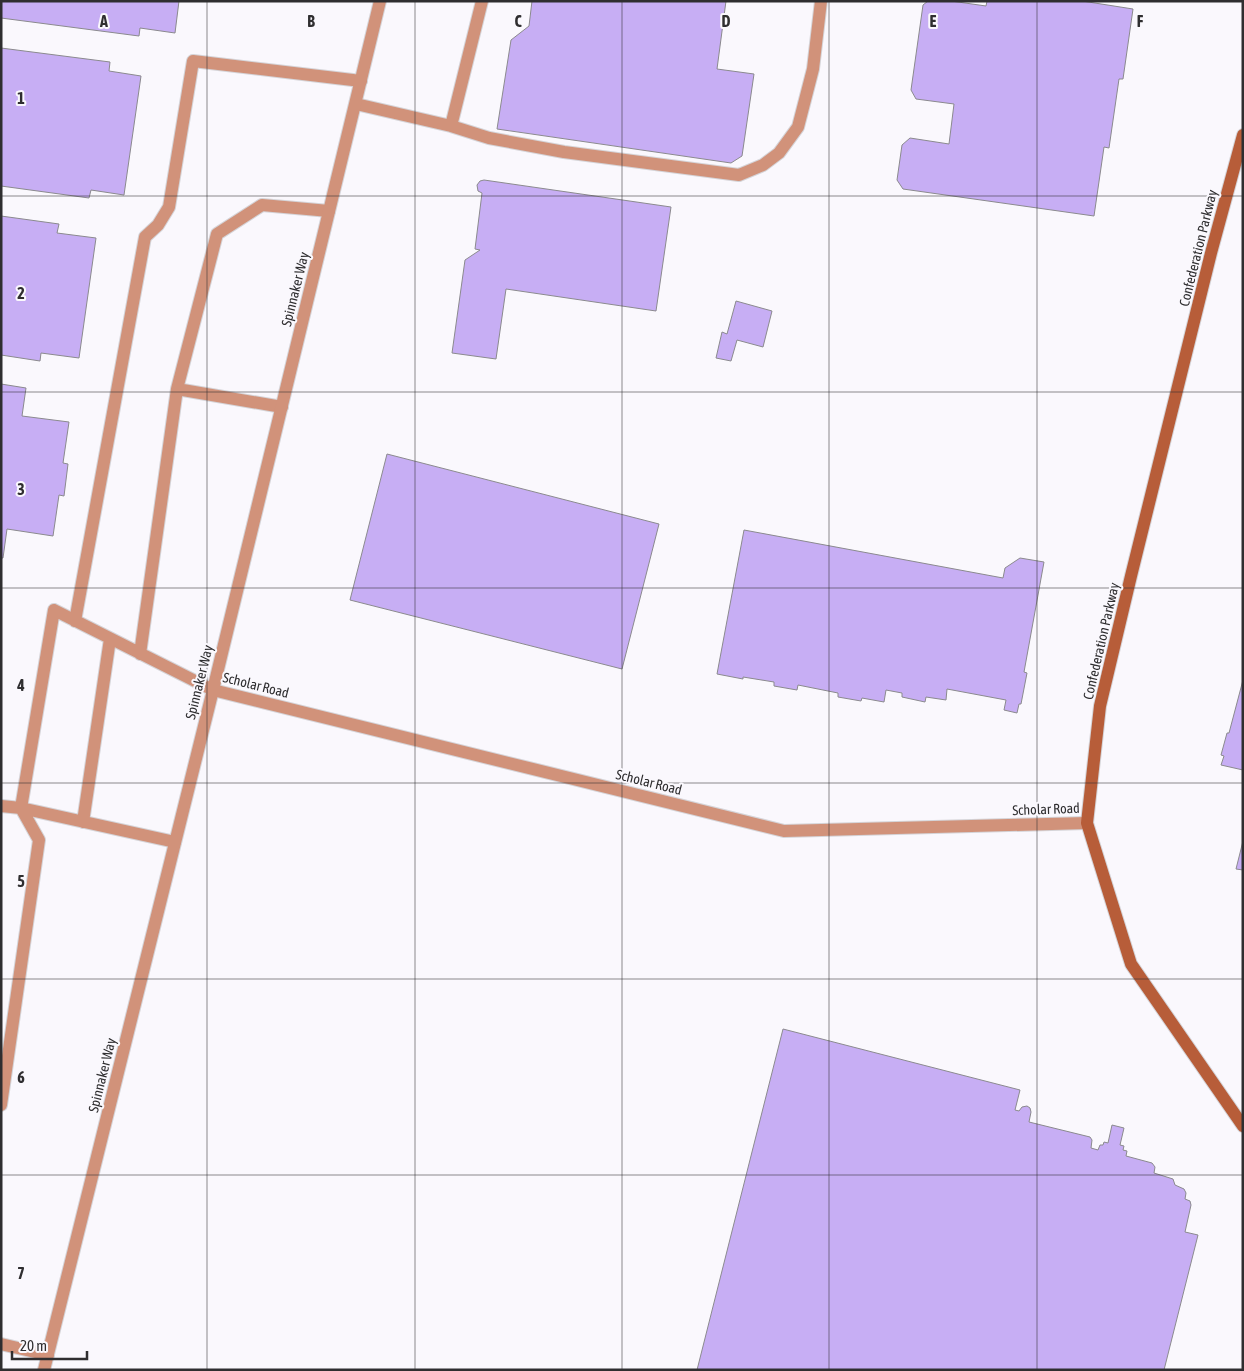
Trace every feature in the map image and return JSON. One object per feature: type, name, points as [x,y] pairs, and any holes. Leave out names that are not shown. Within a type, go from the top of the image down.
[{"type":"street","name":"Spinnaker Way","points":[[44,1370],[213,690],[380,1]]},
{"type":"street","points":[[451,126],[482,1]]},
{"type":"street","points":[[356,104],[451,126],[489,138],[564,152],[739,175],[763,165],[779,153],[798,127],[813,69],[821,1]]},
{"type":"street","points":[[75,621],[145,237],[158,225],[169,207],[193,61],[361,81]]},
{"type":"street","name":"Confederation Parkway","points":[[1243,135],[1197,310],[1100,706],[1087,823],[1131,964],[1243,1126]]},
{"type":"street","points":[[140,654],[177,389],[217,234],[262,205],[330,211]]},
{"type":"street","points":[[177,389],[282,407]]},
{"type":"street","name":"Scholar Road","points":[[21,808],[54,610],[213,690],[784,831],[1087,823]]},
{"type":"street","points":[[83,822],[110,639]]},
{"type":"street","points":[[1,806],[21,808],[175,842]]},
{"type":"street","points":[[1,1105],[39,840],[21,808]]},
{"type":"street","points":[[1,1344],[48,1355]]},
{"type":"building","points":[[1,1],[179,1],[175,33],[140,28],[139,36],[1,18]]},
{"type":"building","points":[[532,1],[726,1],[717,69],[754,74],[742,156],[731,163],[497,129],[511,40],[529,26]]},
{"type":"building","points":[[928,1],[951,1],[986,6],[987,1],[1082,1],[1133,9],[1123,79],[1119,79],[1109,148],[1104,147],[1094,216],[903,189],[897,180],[902,145],[910,138],[949,144],[954,104],[916,99],[911,90],[923,5]]},
{"type":"building","points":[[1,48],[110,62],[109,71],[141,76],[124,195],[91,190],[89,198],[1,186]]},
{"type":"building","points":[[484,180],[671,207],[656,311],[506,289],[496,359],[452,353],[465,260],[480,250],[475,249],[482,193],[478,191],[477,185],[480,181]]},
{"type":"building","points":[[1,216],[59,224],[57,233],[96,238],[79,358],[41,353],[40,361],[1,355]]},
{"type":"building","points":[[736,301],[772,311],[763,347],[737,340],[731,361],[716,358],[722,332],[727,334]]},
{"type":"building","points":[[1,384],[26,388],[22,416],[69,422],[63,463],[68,464],[64,496],[59,495],[53,536],[7,529],[3,558],[1,558]]},
{"type":"building","points":[[387,454],[659,524],[622,669],[350,600]]},
{"type":"building","points":[[744,530],[1003,578],[1005,568],[1020,558],[1044,562],[1024,672],[1027,673],[1021,704],[1019,704],[1017,713],[1004,710],[1006,700],[947,689],[946,700],[926,697],[925,702],[902,697],[902,693],[886,690],[884,702],[862,698],[861,701],[838,697],[838,693],[798,685],[797,690],[774,686],[774,682],[717,674]]},
{"type":"building","points":[[1243,680],[1243,770],[1221,765],[1224,756],[1221,755]]},
{"type":"building","points":[[1243,841],[1243,870],[1236,869]]},
{"type":"building","points":[[783,1029],[1020,1090],[1015,1110],[1019,1111],[1022,1107],[1027,1106],[1030,1108],[1029,1122],[1090,1137],[1092,1140],[1091,1148],[1098,1150],[1104,1142],[1108,1143],[1112,1125],[1124,1128],[1120,1145],[1124,1146],[1123,1150],[1127,1151],[1126,1156],[1152,1163],[1155,1167],[1154,1173],[1173,1179],[1175,1185],[1184,1189],[1186,1193],[1185,1199],[1190,1201],[1191,1205],[1185,1232],[1198,1235],[1164,1370],[697,1370]]}]
